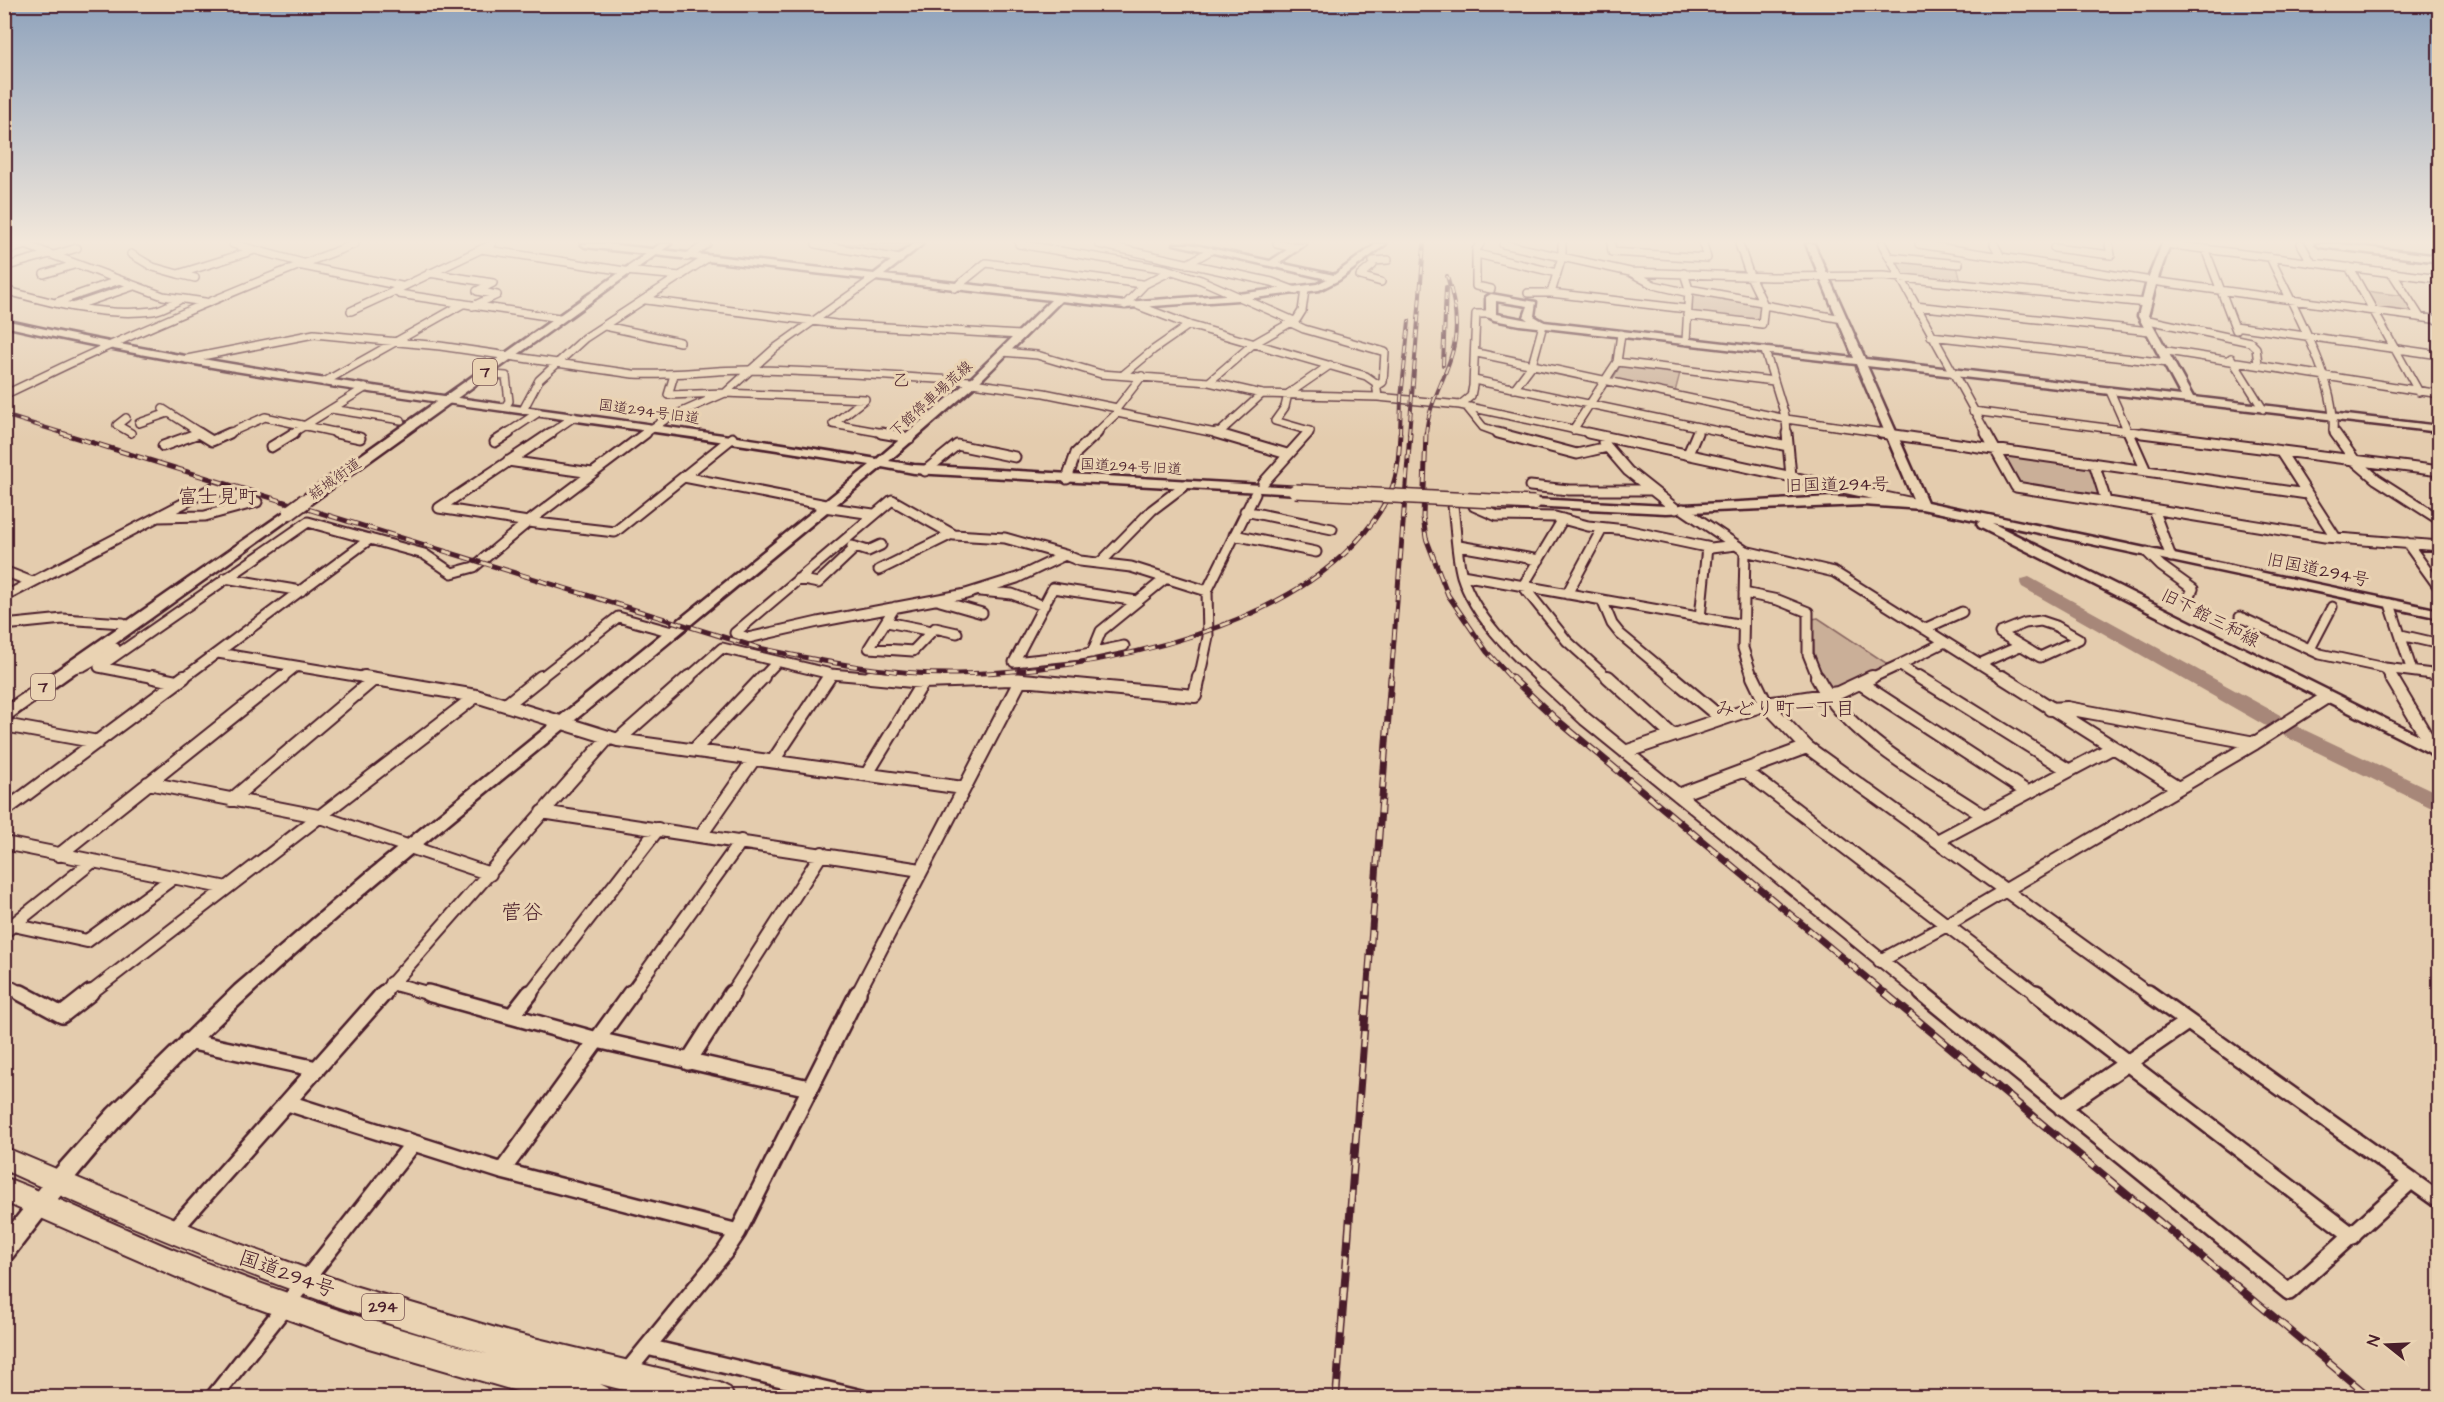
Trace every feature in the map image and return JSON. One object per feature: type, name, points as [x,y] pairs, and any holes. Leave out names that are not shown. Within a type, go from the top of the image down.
[{"type":"highway","name":"国道294号","points":[[4,1158],[173,1231],[305,1282],[433,1323],[623,1376],[720,1398]]},
{"type":"highway","name":"国道294号","points":[[4,1189],[166,1261],[286,1306],[459,1360],[598,1398]]},
{"type":"main road","name":"結城街道","points":[[4,715],[572,309]]},
{"type":"street","points":[[89,309],[158,309]]},
{"type":"street","points":[[4,395],[106,345],[189,309]]},
{"type":"street","points":[[324,382],[453,309]]},
{"type":"street","points":[[498,309],[560,318]]},
{"type":"street","points":[[523,410],[539,380],[585,338],[631,309]]},
{"type":"street","points":[[721,309],[874,328],[1020,335]]},
{"type":"street","points":[[70,669],[83,666],[148,627],[308,522],[388,542],[424,554],[434,558],[447,571],[458,572],[474,567],[528,522],[666,419],[724,393],[774,350],[829,309]]},
{"type":"street","name":"下館停車場荒線","points":[[4,1251],[38,1204],[116,1115],[188,1041],[257,976],[409,847],[910,438],[973,382],[1046,309]]},
{"type":"street","points":[[1148,309],[1189,325],[1366,376],[1377,386],[1378,397]]},
{"type":"street","points":[[1266,309],[1304,329],[1385,352],[1383,382],[1377,386]]},
{"type":"street","points":[[1209,382],[1253,344],[1293,322],[1302,309]]},
{"type":"street","points":[[1490,309],[1490,314]]},
{"type":"street","points":[[1513,321],[1525,309]]},
{"type":"street","points":[[1514,388],[1532,364],[1543,325],[1534,309]]},
{"type":"street","points":[[1669,309],[1762,324],[1763,309]]},
{"type":"street","points":[[1795,309],[1843,319]]},
{"type":"street","points":[[1839,309],[1922,505]]},
{"type":"street","points":[[1917,309],[2016,487],[2336,538],[2439,546]]},
{"type":"street","points":[[1947,309],[2150,331]]},
{"type":"street","points":[[2145,309],[2144,319],[2189,400]]},
{"type":"street","points":[[2229,309],[2238,338]]},
{"type":"street","points":[[2295,309],[2325,376],[2334,417],[2333,430],[2356,462],[2376,479],[2439,520]]},
{"type":"street","points":[[2363,309],[2439,320]]},
{"type":"street","points":[[2415,309],[2420,317]]},
{"type":"street","points":[[2374,311],[2396,349],[2406,373],[2419,392]]},
{"type":"street","points":[[1686,341],[1687,312]]},
{"type":"street","points":[[1463,405],[1471,396],[1474,380],[1477,353],[1476,314],[1490,314],[1513,321],[1543,325],[2439,429]]},
{"type":"street","points":[[2144,319],[2238,338],[2254,345],[2258,363]]},
{"type":"street","name":"国道294号旧道","points":[[5,323],[106,345],[324,382],[732,438],[925,471],[1295,491]]},
{"type":"street","points":[[1123,375],[1189,325]]},
{"type":"street","points":[[605,326],[680,342]]},
{"type":"street","points":[[2235,326],[2439,355]]},
{"type":"street","points":[[187,359],[314,334],[395,341],[507,355],[633,374],[674,375],[709,370],[751,370],[973,382],[1117,410],[1219,433],[1238,441],[1287,454]]},
{"type":"street","points":[[1573,430],[1617,362],[1621,334]]},
{"type":"street","points":[[1931,336],[2168,363]]},
{"type":"street","points":[[2161,350],[2231,358],[2439,394]]},
{"type":"street","points":[[1765,351],[1786,418],[1791,476]]},
{"type":"street","points":[[1003,352],[1037,355],[1091,371],[1209,382],[1262,394],[1378,397],[1442,405],[1463,405],[1922,505]]},
{"type":"street","points":[[1477,353],[1786,418],[2307,494]]},
{"type":"street","points":[[2231,358],[2263,409]]},
{"type":"street","points":[[1617,362],[1774,381]]},
{"type":"street","points":[[1263,483],[1310,430],[1275,421],[1285,407],[1288,394],[1330,365]]},
{"type":"street","points":[[481,374],[506,376],[509,401],[505,407]]},
{"type":"street","points":[[674,375],[668,395],[724,393],[865,399],[833,424],[910,438]]},
{"type":"street","points":[[1067,479],[1076,453],[1117,410],[1142,376]]},
{"type":"street","points":[[1474,380],[1788,446]]},
{"type":"street","points":[[271,447],[365,388]]},
{"type":"street","points":[[2110,391],[2146,471]]},
{"type":"street","points":[[1219,433],[1262,394]]},
{"type":"street","points":[[1463,405],[1478,423],[1504,435],[1577,454],[1607,447]]},
{"type":"street","points":[[331,409],[401,420]]},
{"type":"street","points":[[139,423],[166,411],[212,441],[265,417],[360,438]]},
{"type":"street","points":[[1973,411],[2439,471]]},
{"type":"street","points":[[495,441],[539,412]]},
{"type":"street","points":[[574,417],[439,508],[528,522],[615,532],[732,438]]},
{"type":"street","points":[[126,418],[117,425],[131,433]]},
{"type":"street","points":[[1688,454],[1699,428]]},
{"type":"street","points":[[164,446],[199,433]]},
{"type":"street","points":[[1597,435],[1628,471],[1652,490],[1741,548]]},
{"type":"street","points":[[925,471],[957,445],[1015,457]]},
{"type":"street","points":[[2280,451],[2336,538]]},
{"type":"street","points":[[508,461],[592,473]]},
{"type":"street","points":[[2094,463],[2106,501]]},
{"type":"street","points":[[684,477],[873,514]]},
{"type":"street","points":[[1100,563],[1152,510],[1185,485]]},
{"type":"street","points":[[1530,486],[1569,490],[1652,490]]},
{"type":"street","points":[[4,597],[213,488],[257,502],[205,516],[158,517]]},
{"type":"street","name":"旧国道294号","points":[[1295,491],[1680,509],[1855,500],[1922,505],[2439,614]]},
{"type":"street","points":[[173,1231],[490,874],[542,812],[614,738],[722,648],[831,674],[922,682],[1012,679],[1195,696],[1208,638],[1207,591],[1255,494]]},
{"type":"street","points":[[1066,555],[1047,566],[980,591],[748,638],[735,633],[892,500],[952,534],[1005,538],[1066,555],[1080,561],[1131,567],[1207,591]]},
{"type":"street","points":[[1453,506],[1462,576],[1473,600],[1508,648],[1556,694],[1880,961],[2289,1292],[2411,1181]]},
{"type":"street","points":[[1474,506],[1497,516],[1530,515],[1563,519],[1602,529],[1626,530],[1707,547],[1741,548],[1834,572],[2178,788]]},
{"type":"street","points":[[2153,509],[2171,557]]},
{"type":"street","points":[[1245,511],[1332,529]]},
{"type":"street","name":"旧下館三和線","points":[[1965,514],[2437,752]]},
{"type":"street","points":[[1523,586],[1563,519]]},
{"type":"street","points":[[1567,594],[1602,529]]},
{"type":"street","points":[[879,570],[952,534]]},
{"type":"street","points":[[1234,535],[1316,552]]},
{"type":"street","points":[[4,811],[370,539]]},
{"type":"street","points":[[840,542],[868,551],[881,545]]},
{"type":"street","points":[[2407,543],[2439,589]]},
{"type":"street","points":[[1459,546],[1539,560]]},
{"type":"street","points":[[798,579],[818,583],[856,547]]},
{"type":"street","points":[[1700,618],[1707,547]]},
{"type":"street","points":[[1741,548],[1744,593],[1743,648],[1748,668],[1766,704],[1807,747],[2439,1201]]},
{"type":"street","points":[[2147,552],[2161,566],[2193,589],[2189,597]]},
{"type":"street","points":[[4,571],[32,582]]},
{"type":"street","points":[[1462,576],[1743,625]]},
{"type":"street","points":[[225,578],[300,591]]},
{"type":"street","points":[[1092,653],[1101,631],[1166,578]]},
{"type":"street","points":[[1523,586],[1567,641],[1672,735]]},
{"type":"street","points":[[1124,646],[1092,653],[1014,662],[1053,588],[1137,601]]},
{"type":"street","points":[[980,591],[1012,594],[1044,606]]},
{"type":"street","points":[[1744,593],[1778,600],[1808,612],[1808,657],[1817,680],[1828,696],[1864,731],[1984,816]]},
{"type":"street","points":[[937,600],[982,612]]},
{"type":"street","points":[[1602,600],[1612,624],[1620,634],[1721,718]]},
{"type":"street","points":[[2390,604],[2412,671]]},
{"type":"street","points":[[895,607],[869,648],[913,651],[935,628],[957,633]]},
{"type":"street","points":[[2310,650],[2332,607]]},
{"type":"street","points":[[1924,629],[1962,612]]},
{"type":"street","points":[[506,705],[618,617],[672,632]]},
{"type":"street","points":[[2240,617],[2310,650],[2336,659],[2439,675]]},
{"type":"street","points":[[4,625],[72,619],[123,623]]},
{"type":"street","points":[[2034,619],[2050,623],[2079,639],[2040,657],[2020,646],[2000,633],[2034,619]]},
{"type":"street","points":[[887,621],[932,631]]},
{"type":"street","points":[[148,627],[99,667],[177,682]]},
{"type":"street","points":[[2401,635],[2439,644]]},
{"type":"street","points":[[1624,752],[1766,704],[1828,696],[1945,642]]},
{"type":"street","points":[[1978,664],[2020,646]]},
{"type":"street","points":[[218,653],[476,696],[614,738],[963,788]]},
{"type":"street","points":[[694,750],[777,662]]},
{"type":"street","points":[[1899,665],[2068,770]]},
{"type":"street","points":[[58,855],[296,666]]},
{"type":"street","points":[[2385,668],[2437,752]]},
{"type":"street","points":[[773,761],[831,674]]},
{"type":"street","points":[[231,800],[374,679]]},
{"type":"street","points":[[623,1376],[724,1253],[738,1232],[809,1088],[1020,681]]},
{"type":"street","points":[[867,774],[922,682]]},
{"type":"street","points":[[1860,683],[2027,792]]},
{"type":"street","points":[[4,984],[63,1015],[476,696]]},
{"type":"street","points":[[1880,961],[1945,926],[2254,744],[2327,697]]},
{"type":"street","points":[[2050,709],[2067,708],[2254,744]]},
{"type":"street","points":[[4,725],[98,742]]},
{"type":"street","points":[[1678,795],[1807,747]]},
{"type":"street","points":[[1937,841],[2112,748]]},
{"type":"street","points":[[701,835],[754,759]]},
{"type":"street","points":[[1744,770],[2353,1236]]},
{"type":"street","points":[[148,783],[318,816],[490,874]]},
{"type":"street","points":[[542,812],[921,870]]},
{"type":"street","points":[[512,1016],[658,829]]},
{"type":"street","points":[[502,1171],[741,841]]},
{"type":"street","points":[[4,843],[227,888]]},
{"type":"street","points":[[687,1062],[822,854]]},
{"type":"street","points":[[9,929],[93,861]]},
{"type":"street","points":[[9,929],[87,941],[172,878]]},
{"type":"street","points":[[391,983],[597,1040],[809,1088]]},
{"type":"street","points":[[2062,1108],[2187,1022]]},
{"type":"street","points":[[188,1041],[317,1069]]},
{"type":"street","points":[[288,1103],[412,1145],[502,1171],[738,1232]]},
{"type":"street","points":[[213,1398],[412,1145]]},
{"type":"street","points":[[647,1347],[862,1398]]},
{"type":"shaded area","points":[[1691,309],[1760,309],[1760,322],[1691,313]]},
{"type":"shaded area","points":[[2388,309],[2412,309],[2414,313]]},
{"type":"shaded area","points":[[1626,364],[1680,373],[1675,392],[1616,381],[1613,378],[1620,366]]},
{"type":"shaded area","points":[[2001,455],[2088,465],[2093,468],[2103,497],[2018,483]]},
{"type":"shaded area","points":[[1818,618],[1889,665],[1834,690],[1828,689],[1815,663],[1812,619]]},
{"type":"waterway","points":[[2029,583],[2272,720]]},
{"type":"waterway","points":[[2292,731],[2440,804]]},
{"type":"railway","points":[[1409,434],[1419,309]]},
{"type":"railway","points":[[1443,365],[1445,309]]},
{"type":"railway","points":[[1426,434],[1430,411],[1451,356],[1456,328],[1455,309]]},
{"type":"railway","points":[[1400,434],[1401,398],[1409,321]]},
{"type":"railway","points":[[4,415],[66,434]]},
{"type":"railway","points":[[61,433],[759,648],[833,663],[932,674],[1011,671],[1071,664],[1134,652],[1197,634],[1256,611],[1310,581],[1354,544],[1391,491],[1397,467],[1400,433]]},
{"type":"railway","points":[[1391,679],[1410,433]]},
{"type":"railway","points":[[1426,433],[1423,517],[1426,538],[1448,595],[1487,652],[1512,679]]},
{"type":"railway","points":[[1367,995],[1391,677]]},
{"type":"railway","points":[[1511,677],[1556,719],[1887,995]]},
{"type":"railway","points":[[1336,1398],[1367,993]]},
{"type":"railway","points":[[1885,993],[2371,1398]]},
{"type":"district","name":"乙","points":[[901,380]]},
{"type":"district","name":"富士見町","points":[[218,497]]},
{"type":"district","name":"みどり町一丁目","points":[[1785,709]]},
{"type":"district","name":"菅谷","points":[[522,912]]}]
